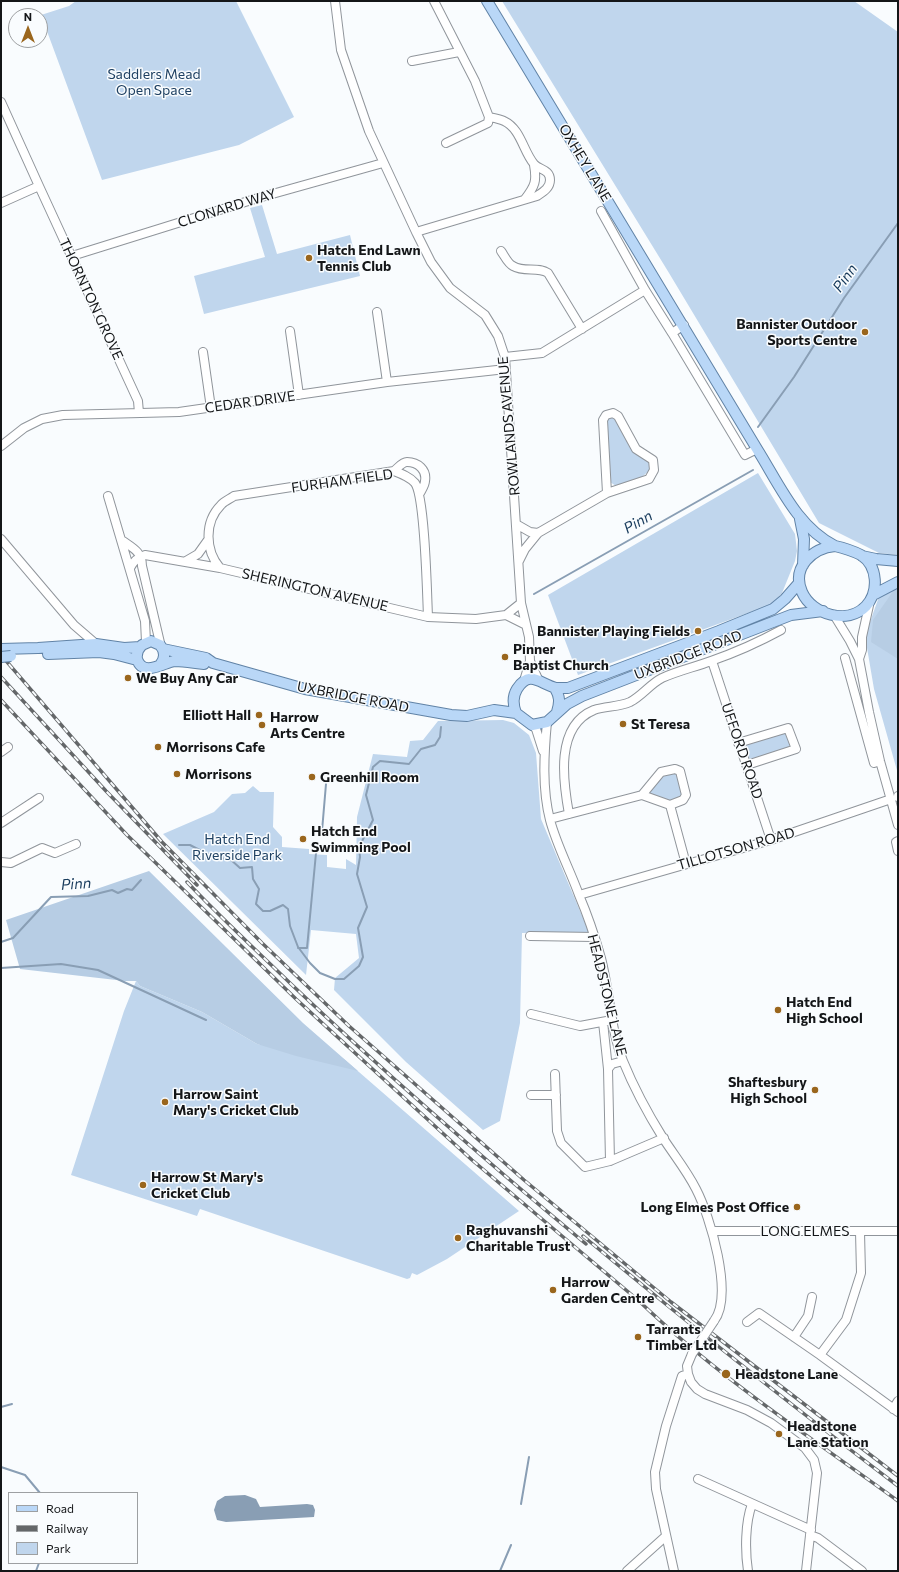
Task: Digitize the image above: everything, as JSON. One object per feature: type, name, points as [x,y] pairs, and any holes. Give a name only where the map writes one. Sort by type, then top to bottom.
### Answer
[{"type":"main road","name":"OXHEY LANE","points":[[487,1],[799,517],[818,536],[835,546]]},
{"type":"main road","name":"OXHEY LANE","points":[[799,517],[804,539],[803,565]]},
{"type":"main road","points":[[898,561],[862,556],[835,546],[819,549],[807,559],[803,565],[799,583],[802,592],[812,604],[823,611],[846,617],[861,611],[871,598],[898,582]]},
{"type":"main road","points":[[862,556],[869,562],[873,569],[875,583],[871,598]]},
{"type":"main road","name":"UXBRIDGE ROAD","points":[[555,688],[568,688],[712,634],[773,609],[786,599],[799,583]]},
{"type":"main road","name":"UXBRIDGE ROAD","points":[[547,722],[573,700],[582,696],[779,619],[797,614],[823,611]]},
{"type":"main road","name":"UXBRIDGE ROAD","points":[[4,653],[81,648],[96,644],[124,648],[156,642],[162,648],[206,658],[214,663],[305,688],[451,715],[467,716],[494,710],[513,700]]},
{"type":"main road","points":[[138,660],[137,653],[143,644]]},
{"type":"main road","name":"UXBRIDGE ROAD","points":[[81,648],[138,660],[141,665],[147,668],[156,668],[160,665],[176,661],[204,664],[214,663]]},
{"type":"main road","points":[[160,665],[164,659],[162,648]]},
{"type":"main road","points":[[516,713],[513,700],[517,689],[524,681],[531,679],[538,679],[555,688],[560,702],[557,712]]},
{"type":"main road","name":"UXBRIDGE ROAD","points":[[494,710],[516,713],[532,725]]},
{"type":"main road","points":[[532,725],[547,722]]},
{"type":"street","name":"ROWLANDS AVENUE","points":[[335,1],[341,50],[369,131],[416,232],[431,262],[450,288],[485,315],[498,336],[505,357],[521,603],[529,637],[530,661],[538,679]]},
{"type":"street","points":[[434,1],[475,81],[489,117],[488,123],[446,143]]},
{"type":"street","points":[[412,61],[459,52]]},
{"type":"street","name":"THORNTON GROVE","points":[[1,102],[138,401],[139,413]]},
{"type":"street","points":[[489,117],[505,121],[516,132],[534,165],[536,176],[534,187],[525,199]]},
{"type":"street","name":"CLONARD WAY","points":[[72,256],[258,198],[384,163]]},
{"type":"street","points":[[416,232],[537,196],[546,190],[550,181],[549,174],[544,169],[534,165]]},
{"type":"street","points":[[1,203],[39,186]]},
{"type":"street","name":"OXHEY LANE","points":[[601,211],[645,290],[745,455],[757,449]]},
{"type":"street","points":[[501,250],[512,266],[521,269],[544,270],[548,273],[582,329]]},
{"type":"street","points":[[505,357],[542,353],[645,290]]},
{"type":"street","points":[[377,312],[387,382]]},
{"type":"street","points":[[672,333],[684,326]]},
{"type":"street","points":[[290,331],[299,395]]},
{"type":"street","points":[[203,352],[211,408]]},
{"type":"street","name":"CEDAR DRIVE","points":[[1,446],[24,428],[42,419],[63,415],[179,412],[387,382],[506,369]]},
{"type":"street","points":[[518,562],[525,549],[538,533],[607,493],[649,479],[654,470],[653,460],[636,449],[618,416],[612,413],[606,415],[603,420],[607,493]]},
{"type":"street","points":[[394,472],[402,464],[407,462],[418,465],[422,469],[425,477],[425,482],[420,493],[428,617]]},
{"type":"street","name":"FURHAM FIELD","points":[[220,568],[213,560],[210,552],[208,540],[211,520],[221,504],[234,496],[394,472],[405,475],[415,483],[420,493]]},
{"type":"street","points":[[108,496],[123,541],[145,621],[143,644]]},
{"type":"street","points":[[516,524],[530,532],[538,533]]},
{"type":"street","points":[[1,539],[74,626],[78,632],[81,648]]},
{"type":"street","points":[[186,561],[198,554],[208,540]]},
{"type":"street","points":[[123,541],[141,556],[142,566],[162,648]]},
{"type":"street","name":"SHERINGTON AVENUE","points":[[141,556],[145,555],[186,561],[220,568],[428,617],[476,619],[506,615]]},
{"type":"street","points":[[130,568],[132,563],[141,556]]},
{"type":"street","points":[[859,659],[862,650],[862,636],[871,598]]},
{"type":"street","points":[[521,603],[506,615],[526,625]]},
{"type":"street","points":[[834,615],[859,659],[880,762],[896,797],[898,825]]},
{"type":"street","points":[[74,626],[96,644]]},
{"type":"street","points":[[569,814],[564,786],[564,764],[567,741],[574,726],[585,715],[596,710],[619,706],[630,702],[663,678],[712,661],[781,630]]},
{"type":"street","points":[[845,658],[874,763],[880,762]]},
{"type":"street","points":[[524,681],[530,661]]},
{"type":"street","name":"UFFORD ROAD","points":[[712,661],[771,840]]},
{"type":"street","points":[[850,676],[862,674]]},
{"type":"street","name":"HEADSTONE LANE","points":[[547,722],[544,775],[550,819],[561,853],[579,895],[601,960],[612,1020],[623,1061],[643,1103],[696,1189],[712,1231],[720,1270],[722,1300],[719,1315],[692,1354],[687,1366],[688,1374]]},
{"type":"street","name":"HEADSTONE LANE","points":[[532,725],[536,729],[544,754]]},
{"type":"street","points":[[738,743],[788,728],[796,749],[747,765]]},
{"type":"street","points":[[550,819],[642,795],[670,805],[683,800],[686,795],[680,771],[675,769],[661,772],[642,795]]},
{"type":"street","name":"TILLOTSON ROAD","points":[[579,895],[771,840],[896,797]]},
{"type":"street","points":[[1,823],[39,798]]},
{"type":"street","points":[[670,805],[686,864]]},
{"type":"street","points":[[897,841],[898,851]]},
{"type":"street","points":[[1,862],[10,863],[42,848],[55,853],[76,844]]},
{"type":"street","points":[[530,936],[594,937]]},
{"type":"street","points":[[531,1014],[580,1026],[592,1022],[612,1020]]},
{"type":"street","points":[[603,1022],[608,1069],[610,1161]]},
{"type":"street","points":[[608,1069],[612,1064],[623,1061]]},
{"type":"street","points":[[556,1074],[557,1131],[561,1143],[585,1167],[610,1161],[664,1138]]},
{"type":"street","points":[[531,1095],[556,1095]]},
{"type":"street","name":"LONG ELMES","points":[[712,1231],[898,1231]]},
{"type":"street","points":[[820,1355],[846,1320],[861,1273],[860,1232]]},
{"type":"street","points":[[794,1337],[808,1316],[812,1297]]},
{"type":"street","points":[[747,1322],[759,1313],[820,1355],[895,1410],[898,1401]]},
{"type":"street","points":[[674,1571],[656,1490],[655,1472],[666,1426],[678,1386],[682,1376],[688,1374],[691,1382],[697,1389],[705,1394],[756,1415],[805,1448],[814,1460],[817,1473],[806,1571]]},
{"type":"street","points":[[698,1479],[810,1532],[862,1571]]},
{"type":"street","points":[[748,1571],[746,1556],[747,1521],[752,1504]]},
{"type":"street","points":[[627,1571],[666,1536]]},
{"type":"green space","name":"Saddlers Mead Open Space","points":[[76,1],[236,1],[294,117],[239,145],[102,180],[48,34],[48,13],[69,6]]},
{"type":"green space","points":[[502,1],[854,1],[898,32],[898,555],[879,553],[819,523],[669,273]]},
{"type":"green space","name":"Hatch End Lawn Tennis Club","points":[[262,205],[277,254],[350,235],[360,276],[204,314],[194,276],[265,257],[250,208]]},
{"type":"green space","points":[[610,416],[617,419],[648,459],[651,469],[642,477],[616,486],[610,482],[606,421]]},
{"type":"green space","points":[[758,473],[795,534],[797,551],[795,561],[782,593],[773,604],[578,675],[548,595]]},
{"type":"green space","points":[[898,588],[898,774],[874,689],[865,636],[881,591]]},
{"type":"green space","name":"Hatch End Riverside Park","points":[[503,720],[514,723],[529,735],[536,753],[541,819],[589,932],[522,933],[520,1023],[500,1121],[483,1130],[406,1062],[334,990],[335,978],[359,958],[356,934],[311,930],[306,975],[163,834],[214,812],[232,794],[245,793],[253,786],[260,792],[274,792],[273,827],[282,837],[282,847],[309,849],[309,854],[327,855],[327,867],[346,869],[346,859],[356,865],[357,817],[373,754],[407,757],[410,741],[423,740],[438,721]]},
{"type":"green space","points":[[786,732],[792,748],[750,761],[745,744]]},
{"type":"green space","points":[[674,772],[678,777],[683,793],[679,799],[671,801],[649,793],[662,777]]},
{"type":"green space","points":[[136,981],[140,986],[202,1012],[257,1044],[344,1059],[519,1211],[447,1259],[417,1275],[412,1273],[410,1278],[407,1279],[200,1209],[197,1216],[71,1175],[124,1011]]},
{"type":"shaded area","points":[[894,590],[898,590],[898,659],[871,642],[873,620]]},
{"type":"shaded area","points":[[149,871],[303,1023],[358,1071],[296,1056],[257,1044],[202,1012],[140,986],[136,981],[20,969],[6,920]]},
{"type":"shaded area","points":[[245,1495],[256,1499],[260,1507],[307,1504],[313,1505],[315,1510],[314,1517],[226,1522],[217,1520],[214,1510],[217,1501],[225,1496]]},
{"type":"waterway","name":"Pinn","points":[[758,427],[794,377],[844,298],[898,223]]},
{"type":"waterway","name":"Pinn","points":[[534,594],[753,470]]},
{"type":"waterway","points":[[179,845],[190,845],[215,858],[230,859],[240,868],[252,867],[253,879],[259,889],[256,904],[263,911],[270,911],[283,905],[288,909],[290,926],[298,947],[310,963],[320,973],[335,979],[344,979],[359,966],[363,957],[358,928],[367,907],[357,874],[360,857],[359,847],[373,820],[366,795],[373,767],[380,761],[409,764],[421,749],[435,745],[440,737],[441,727]]},
{"type":"waterway","points":[[322,831],[326,784]]},
{"type":"waterway","points":[[298,948],[307,948],[316,853],[321,846]]},
{"type":"waterway","name":"Pinn","points":[[1,942],[13,938],[51,897],[88,896],[112,890],[118,893],[127,889],[132,890],[141,880]]},
{"type":"waterway","points":[[1,968],[61,964],[98,970],[206,1020]]},
{"type":"waterway","points":[[1,1407],[12,1404]]},
{"type":"waterway","points":[[521,1504],[529,1457]]},
{"type":"waterway","points":[[1,1467],[25,1475],[39,1492]]},
{"type":"waterway","points":[[500,1571],[511,1545]]},
{"type":"waterway","points":[[36,1571],[39,1564]]},
{"type":"railway","points":[[1,655],[162,842],[262,943],[349,1026],[524,1180],[671,1302],[898,1476]]},
{"type":"railway","points":[[1,677],[106,791],[197,885]]},
{"type":"railway","points":[[1,700],[127,835],[296,999],[472,1160],[732,1381],[898,1501]]},
{"type":"railway","points":[[187,882],[291,984],[399,1084],[473,1149],[586,1244]]},
{"type":"railway","points":[[583,1236],[739,1363],[898,1486]]},
{"type":"place","name":"Hatch End Lawn Tennis Club","points":[[309,258]]},
{"type":"place","name":"Bannister Outdoor Sports Centre","points":[[865,332]]},
{"type":"place","name":"Bannister Playing Fields","points":[[698,631]]},
{"type":"place","name":"Pinner Baptist Church","points":[[505,657]]},
{"type":"place","name":"We Buy Any Car","points":[[128,678]]},
{"type":"place","name":"Elliott Hall","points":[[259,715]]},
{"type":"place","name":"St Teresa","points":[[623,724]]},
{"type":"place","name":"Harrow Arts Centre","points":[[262,725]]},
{"type":"place","name":"Morrisons Cafe","points":[[158,747]]},
{"type":"place","name":"Morrisons","points":[[177,774]]},
{"type":"place","name":"Greenhill Room","points":[[312,777]]},
{"type":"place","name":"Hatch End Swimming Pool","points":[[303,839]]},
{"type":"place","name":"Hatch End High School","points":[[778,1010]]},
{"type":"place","name":"Shaftesbury High School","points":[[815,1090]]},
{"type":"place","name":"Harrow Saint Mary's Cricket Club","points":[[165,1102]]},
{"type":"place","name":"Harrow St Mary's Cricket Club","points":[[143,1185]]},
{"type":"place","name":"Long Elmes Post Office","points":[[797,1207]]},
{"type":"place","name":"Raghuvanshi Charitable Trust","points":[[458,1238]]},
{"type":"place","name":"Harrow Garden Centre","points":[[553,1290]]},
{"type":"place","name":"Tarrants Timber Ltd","points":[[638,1337]]},
{"type":"place","name":"Headstone Lane","points":[[726,1374]]},
{"type":"place","name":"Headstone Lane Station","points":[[779,1434]]}]
